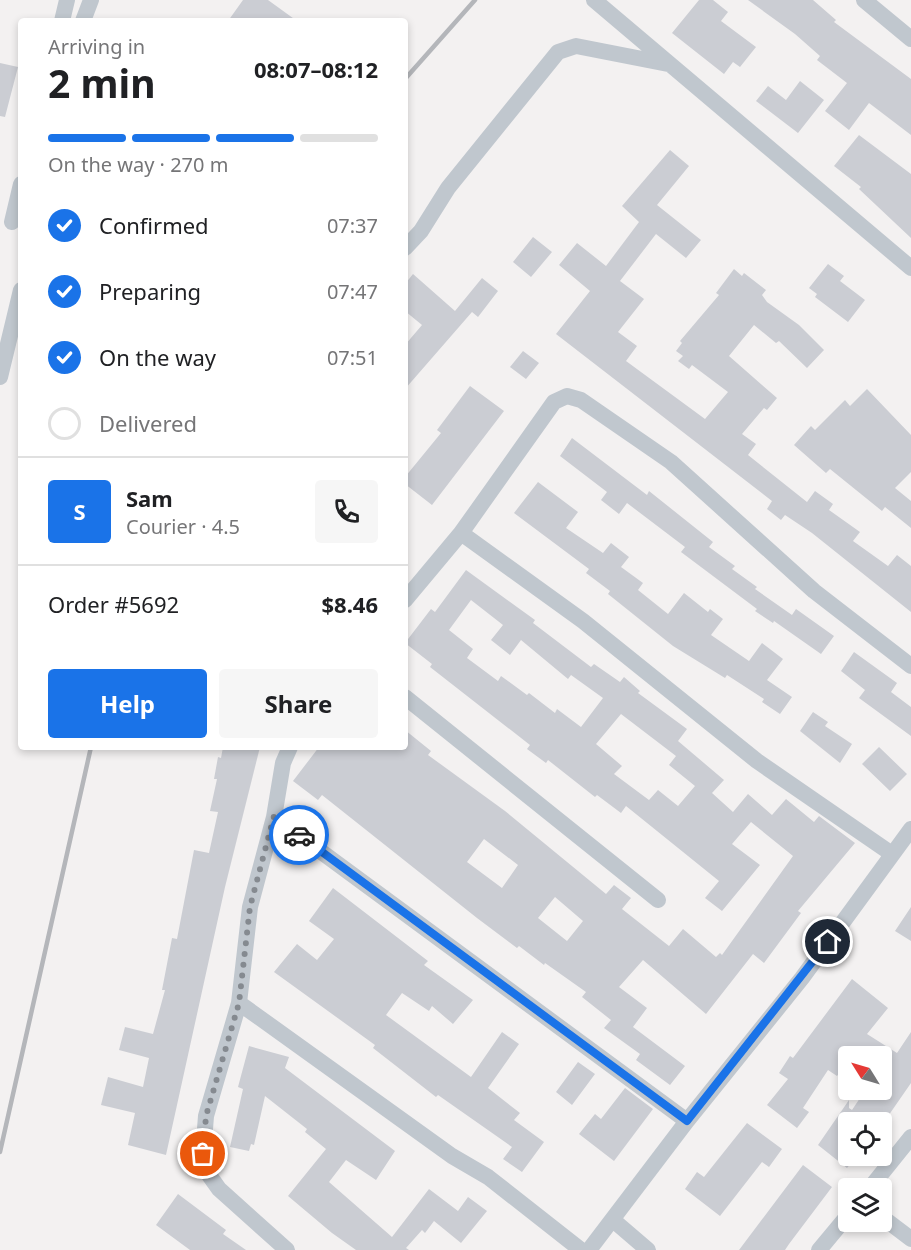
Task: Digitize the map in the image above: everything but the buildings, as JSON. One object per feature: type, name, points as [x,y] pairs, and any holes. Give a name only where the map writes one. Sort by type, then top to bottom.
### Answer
[{"type":"street","points":[[63,18],[67,0]]},
{"type":"street","points":[[84,18],[91,0]]},
{"type":"street","points":[[594,0],[911,268]]},
{"type":"street","points":[[864,0],[911,39]]},
{"type":"street","points":[[408,245],[421,231],[448,188],[558,52],[576,46],[669,64]]},
{"type":"street","points":[[11,222],[18,195]]},
{"type":"street","points":[[0,376],[18,302]]},
{"type":"street","points":[[408,596],[461,533],[554,402],[567,396],[581,399],[671,462],[814,591],[911,666]]},
{"type":"street","points":[[461,533],[583,621],[758,761],[892,854]]},
{"type":"street","points":[[408,700],[657,900]]},
{"type":"street","points":[[286,1249],[219,1189],[209,1175],[203,1154],[206,1116],[239,1003],[250,907],[274,816],[283,764],[289,750]]},
{"type":"street","points":[[274,816],[687,1121]]},
{"type":"street","points":[[589,1250],[687,1121],[802,978],[911,829]]},
{"type":"street","points":[[239,1003],[452,1156],[488,1177],[581,1250]]},
{"type":"street","points":[[878,1178],[911,1137]]},
{"type":"street","points":[[613,1220],[648,1250]]},
{"type":"street","points":[[892,1225],[911,1239]]},
{"type":"street","points":[[819,1250],[838,1227]]},
{"type":"railway","points":[[408,76],[475,0]]},
{"type":"railway","points":[[0,1152],[90,750]]},
{"type":"way so far","points":[[203,1154],[206,1116],[239,1003],[250,907],[274,816],[299,835]]},
{"type":"route","points":[[299,835],[687,1121],[802,978],[828,942]]}]
